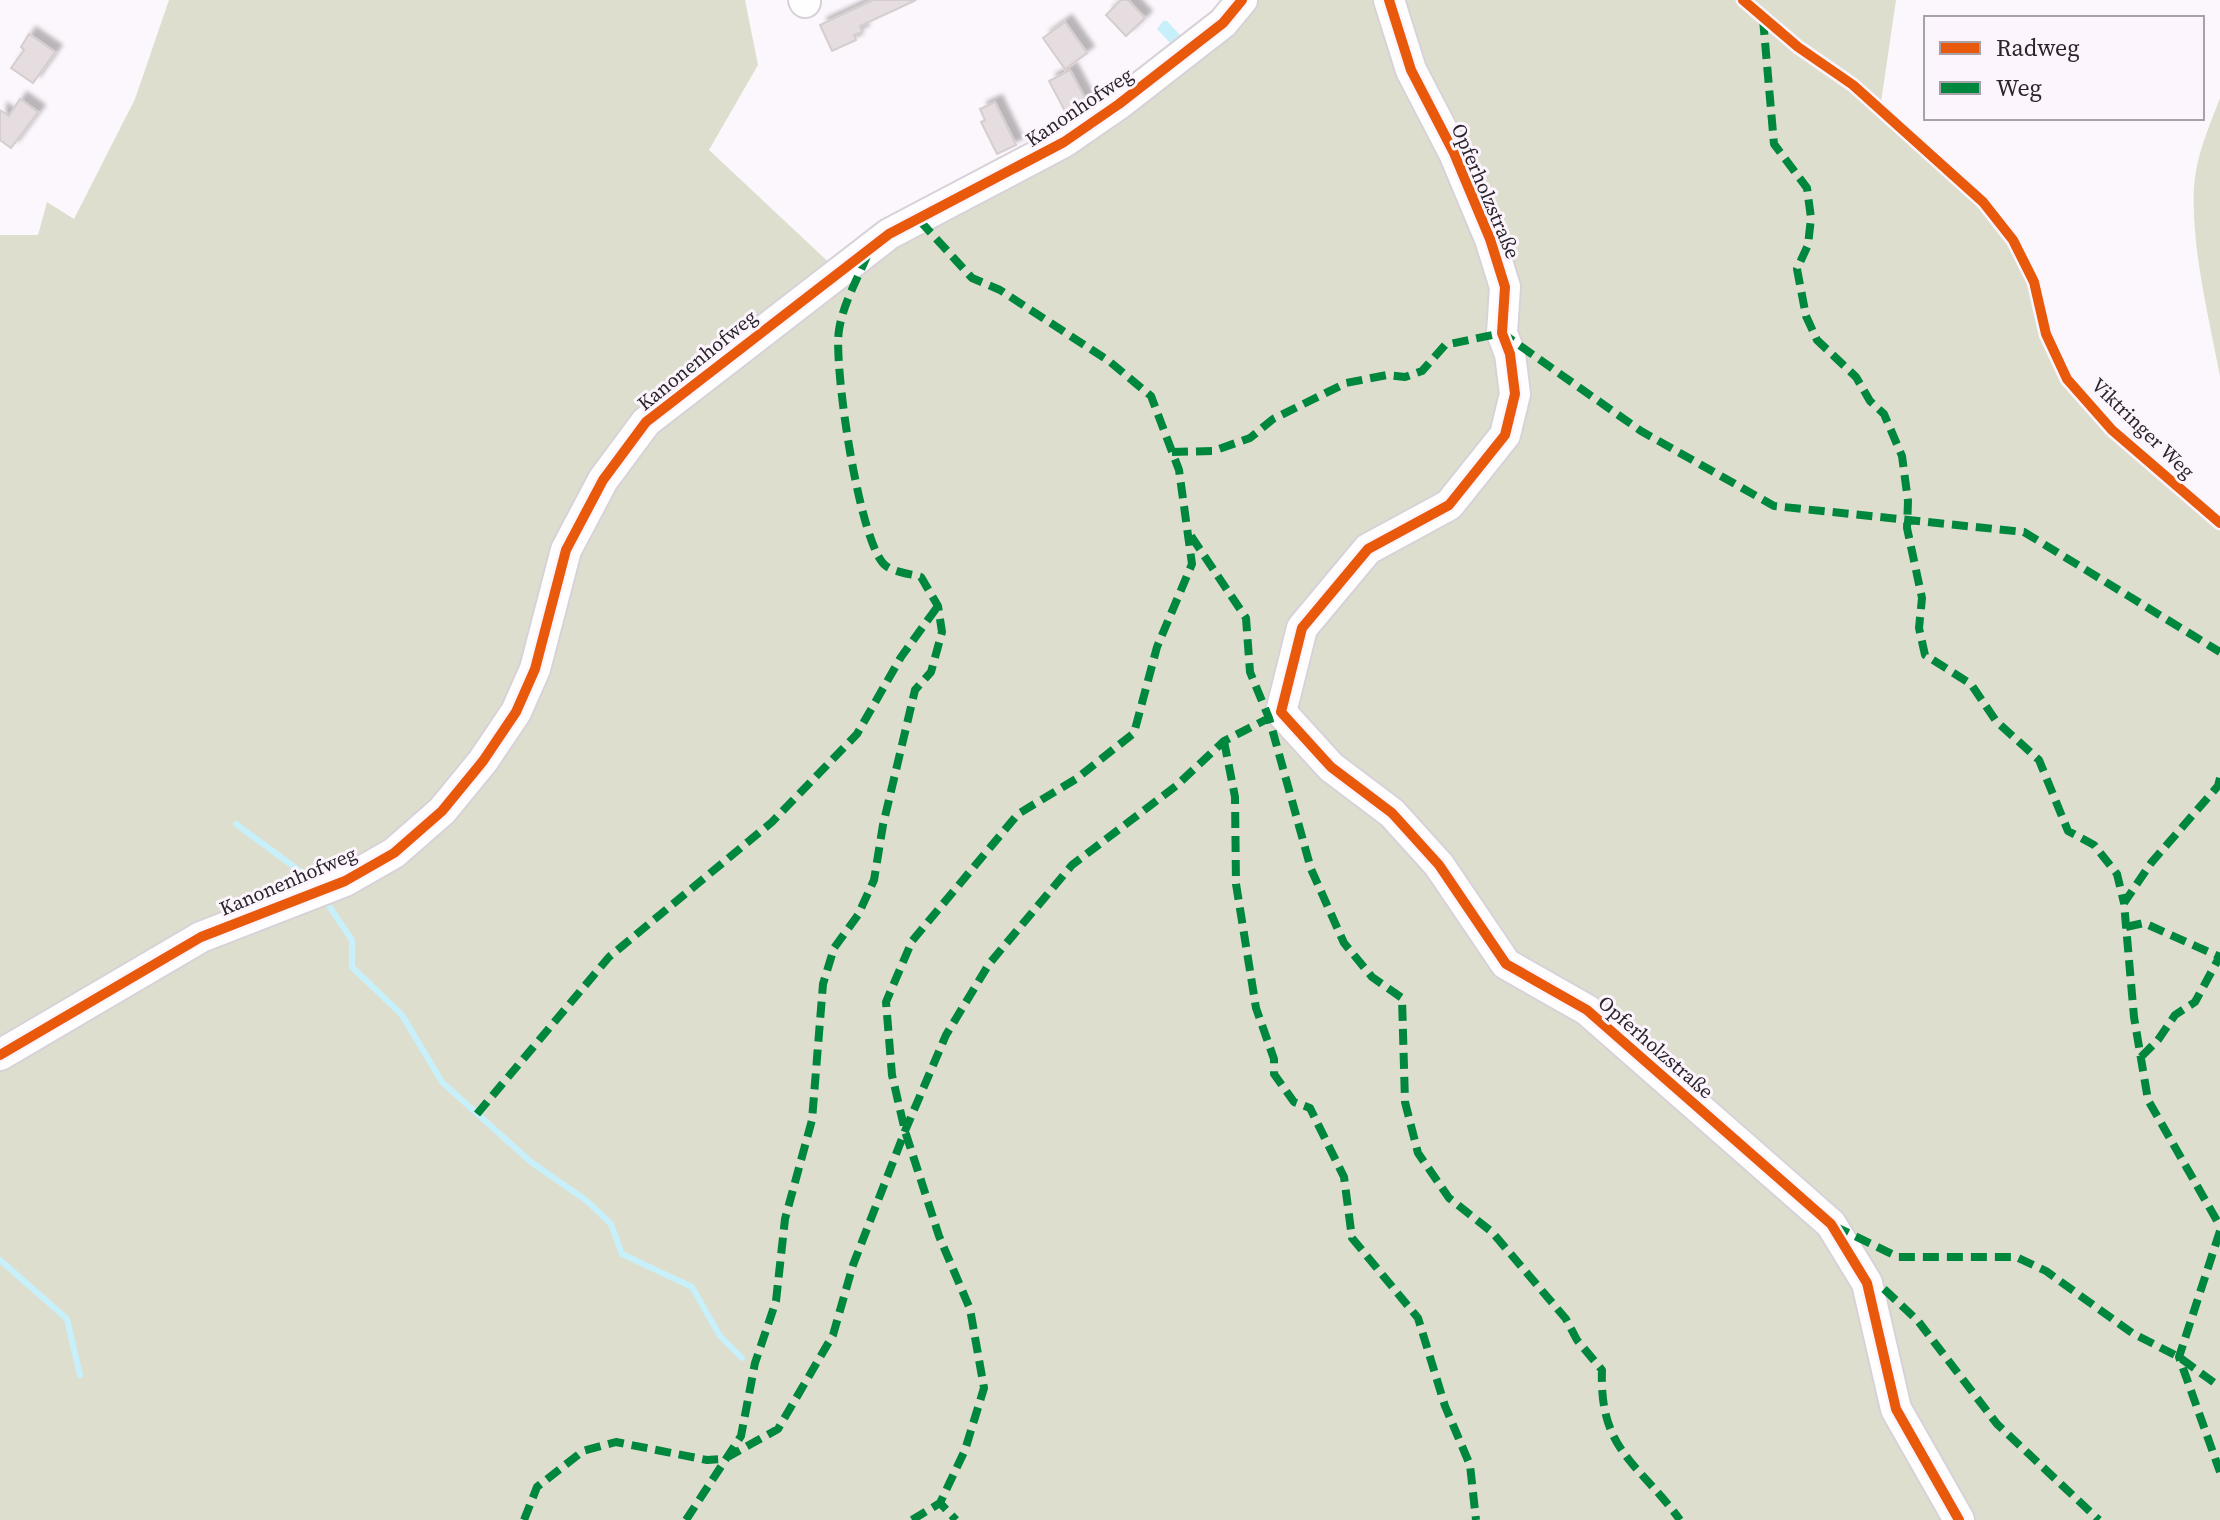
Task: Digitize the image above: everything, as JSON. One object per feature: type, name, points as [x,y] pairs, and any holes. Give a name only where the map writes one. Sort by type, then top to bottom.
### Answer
[{"type":"street","name":"Kanonhofweg","points":[[920,221],[1064,142],[1223,23],[1242,0]]},
{"type":"street","name":"Opferholzstraße","points":[[1389,0],[1411,70],[1454,153],[1490,239],[1505,287],[1502,333],[1510,354],[1515,394],[1505,435],[1449,505],[1368,549],[1302,628],[1281,712],[1331,767],[1392,813],[1439,865],[1506,964],[1587,1010],[1831,1224],[1867,1283],[1896,1409],[1959,1520]]},
{"type":"street","name":"Kanonenhofweg","points":[[0,1055],[201,937],[345,881],[394,853],[442,811],[483,761],[516,712],[535,669],[566,550],[603,480],[646,422],[843,266],[889,234],[920,221]]},
{"type":"green space","points":[[169,0],[745,0],[758,65],[709,150],[837,270],[1064,142],[1242,0],[1896,0],[1880,109],[1966,187],[2003,230],[2032,280],[2050,345],[2069,382],[2120,437],[2157,470],[2215,518],[2220,515],[2220,1520],[0,1520],[0,1066],[220,936],[409,853],[511,707],[430,811],[368,860],[0,1047],[0,235],[38,235],[47,202],[74,219],[135,99]]},
{"type":"green space","points":[[2220,98],[2220,377],[2195,234],[2194,187],[2197,164]]},
{"type":"water","points":[[1163,21],[1167,21],[1183,38],[1172,45],[1157,29]]},
{"type":"building","points":[[873,0],[916,0],[860,26],[862,32],[854,35],[856,40],[832,51],[820,25]]},
{"type":"building","points":[[1121,0],[1128,0],[1145,18],[1126,36],[1106,15]]},
{"type":"building","points":[[1065,22],[1087,53],[1065,69],[1043,38]]},
{"type":"building","points":[[29,34],[55,52],[33,83],[11,68],[24,50],[21,47]]},
{"type":"building","points":[[1070,70],[1088,104],[1067,115],[1049,81]]},
{"type":"building","points":[[20,99],[38,112],[11,148],[0,140],[0,110],[9,116]]},
{"type":"building","points":[[995,102],[1016,145],[997,154],[981,122],[985,120],[980,109]]},
{"type":"waterway","points":[[236,824],[316,883]]},
{"type":"waterway","points":[[327,903],[352,940],[352,967],[402,1015],[442,1082],[531,1162],[587,1201],[611,1224],[622,1254],[692,1287],[720,1336],[742,1358]]},
{"type":"waterway","points":[[0,1260],[67,1319],[80,1375]]},
{"type":"marked path","points":[[1763,19],[1774,144],[1807,188],[1811,218],[1808,245],[1797,269],[1806,316],[1817,340],[1856,377],[1870,401],[1884,414],[1902,456],[1908,501],[1907,528],[1922,598],[1919,628],[1925,655],[1971,684],[1996,721],[2039,760],[2068,831],[2094,845],[2117,874],[2124,903]]},
{"type":"marked path","points":[[920,221],[972,278],[1000,290],[1109,361],[1151,396],[1179,470],[1192,564],[1157,647],[1134,733],[1076,779],[1018,814],[912,941],[886,1002],[892,1075],[905,1131],[939,1236],[970,1309],[984,1388],[965,1450],[940,1503],[956,1520]]},
{"type":"marked path","points":[[686,1520],[741,1436],[755,1363],[776,1301],[785,1219],[812,1120],[823,984],[834,948],[858,915],[874,880],[883,825],[915,690],[931,672],[942,632],[938,606],[921,577],[889,568],[876,552],[850,454],[840,379],[839,330],[867,256]]},
{"type":"marked path","points":[[1172,452],[1213,451],[1250,438],[1273,419],[1346,383],[1387,375],[1405,377],[1422,371],[1445,345],[1502,333],[1641,431],[1774,506],[2024,532],[2220,652]]},
{"type":"marked path","points":[[1191,536],[1246,618],[1250,672],[1269,718],[1311,869],[1344,943],[1372,977],[1402,998],[1405,1102],[1418,1153],[1449,1198],[1492,1232],[1566,1319],[1577,1340],[1602,1370],[1607,1420],[1624,1454],[1680,1520]]},
{"type":"marked path","points":[[477,1114],[609,957],[772,822],[857,734],[901,657],[938,606]]},
{"type":"marked path","points":[[524,1520],[537,1487],[583,1451],[616,1442],[707,1460],[724,1459],[778,1429],[833,1335],[853,1265],[905,1131],[946,1035],[989,964],[1072,865],[1176,786],[1224,741],[1281,712]]},
{"type":"marked path","points":[[1224,741],[1235,797],[1236,884],[1256,1008],[1274,1059],[1274,1074],[1294,1102],[1310,1108],[1344,1177],[1352,1238],[1418,1318],[1445,1406],[1470,1465],[1476,1520]]},
{"type":"marked path","points":[[2220,778],[2218,786],[2151,863],[2124,903],[2134,1017],[2148,1100],[2220,1226]]},
{"type":"marked path","points":[[2126,927],[2144,923],[2220,957]]},
{"type":"marked path","points":[[2141,1057],[2158,1040],[2175,1015],[2195,1002],[2220,956]]},
{"type":"marked path","points":[[1834,1226],[1898,1257],[2016,1257],[2046,1271],[2132,1333],[2179,1357],[2220,1387]]},
{"type":"marked path","points":[[2220,1231],[2179,1357],[2220,1472]]},
{"type":"marked path","points":[[1884,1289],[1918,1321],[1997,1424],[2099,1520]]},
{"type":"marked path","points":[[912,1520],[940,1503]]},
{"type":"cycle path","points":[[0,1055],[201,937],[345,881],[394,853],[442,811],[483,761],[516,712],[535,669],[566,550],[603,480],[646,422],[889,234],[1064,142],[1119,104],[1223,23],[1242,0]]},
{"type":"cycle path","points":[[1389,0],[1411,70],[1454,153],[1490,239],[1505,287],[1502,333],[1510,354],[1515,394],[1505,435],[1449,505],[1368,549],[1302,628],[1281,712],[1331,767],[1392,813],[1439,865],[1506,964],[1587,1010],[1831,1224],[1867,1283],[1896,1409],[1959,1520]]},
{"type":"cycle path","name":"Viktringer Weg","points":[[1743,0],[1798,47],[1853,85],[1983,202],[2013,240],[2034,282],[2046,334],[2067,379],[2112,430],[2220,523]]}]
